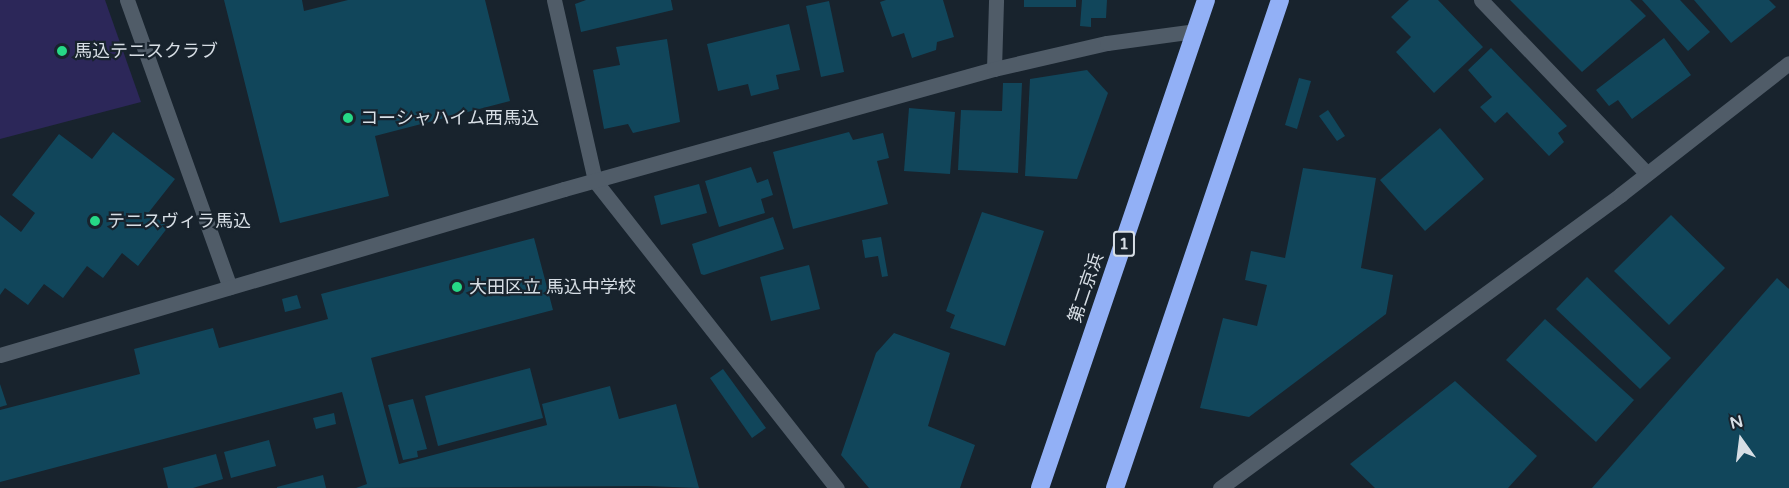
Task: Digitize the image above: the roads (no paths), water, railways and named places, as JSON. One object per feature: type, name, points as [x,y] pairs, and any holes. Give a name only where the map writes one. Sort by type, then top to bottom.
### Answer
[{"type":"highway","name":"第二京浜","points":[[1041,488],[1206,0]]},
{"type":"highway","points":[[1115,488],[1280,0]]},
{"type":"street","points":[[127,0],[230,287]]},
{"type":"street","points":[[554,0],[595,181],[837,488]]},
{"type":"street","points":[[994,69],[996,0]]},
{"type":"street","points":[[1481,0],[1647,174]]},
{"type":"street","points":[[0,355],[595,181],[994,69],[1107,43],[1196,32]]},
{"type":"street","points":[[1220,488],[1647,174],[1789,63]]},
{"type":"place","name":"馬込テニスクラブ","points":[[62,51]]},
{"type":"place","name":"コーシャハイム西馬込","points":[[348,118]]},
{"type":"place","name":"テニスヴィラ馬込","points":[[95,221]]},
{"type":"place","name":"大田区立 馬込中学校","points":[[457,287]]}]
